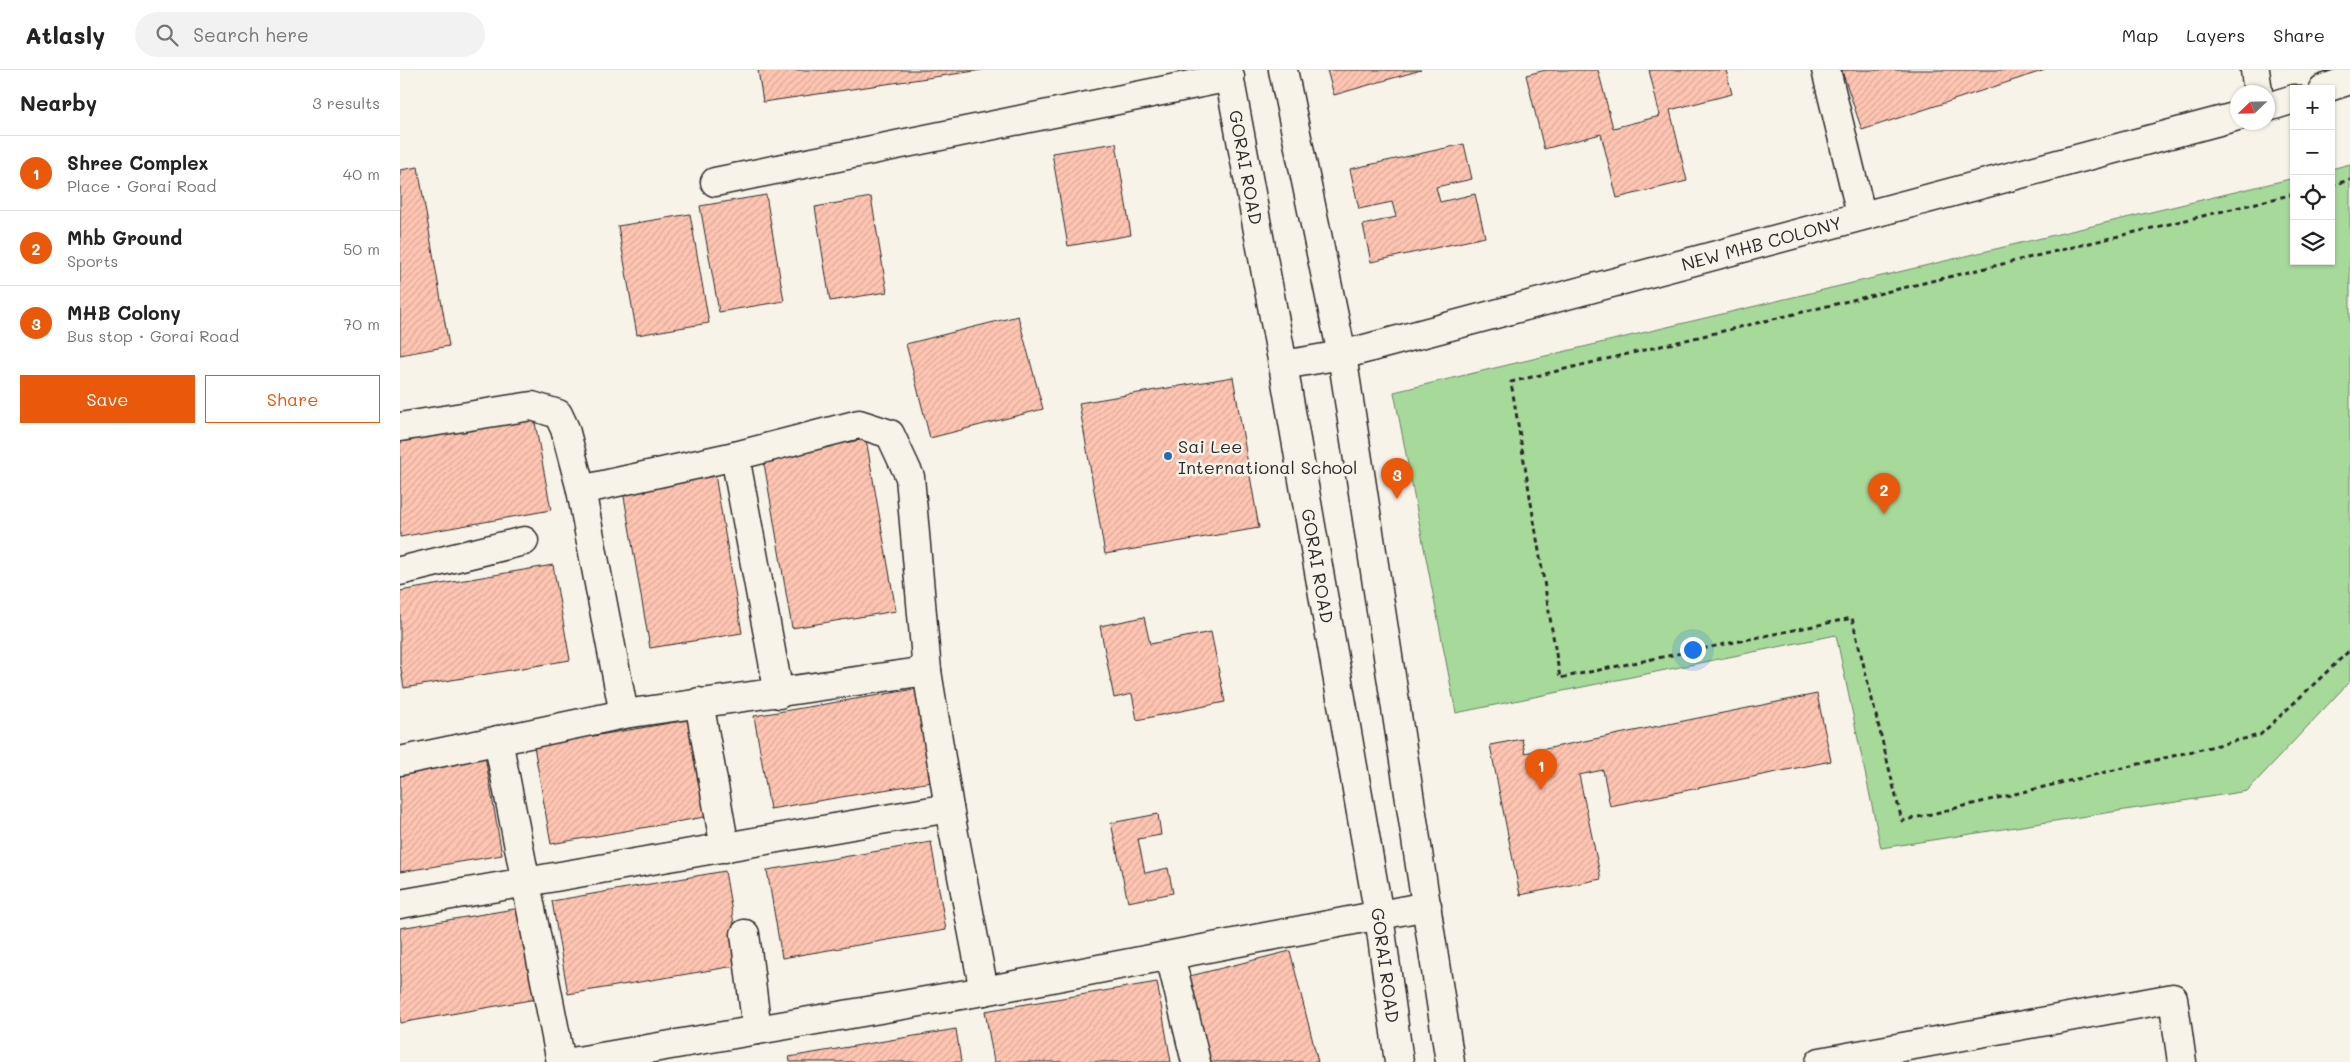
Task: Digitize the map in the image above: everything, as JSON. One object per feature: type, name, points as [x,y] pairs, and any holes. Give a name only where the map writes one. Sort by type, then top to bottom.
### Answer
[{"type":"street","points":[[1283,70],[1342,355],[1450,1062]]},
{"type":"street","points":[[1826,70],[1861,214]]},
{"type":"street","points":[[2255,70],[2257,85]]},
{"type":"street","points":[[715,182],[1229,74]]},
{"type":"street","name":"GORAI ROAD","points":[[1229,74],[1283,364],[1379,916],[1399,1062]]},
{"type":"street","points":[[2335,85],[2350,80]]},
{"type":"street","points":[[2275,106],[2290,100]]},
{"type":"street","name":"NEW MHB COLONY","points":[[1283,364],[1342,355],[1861,214],[2230,118]]},
{"type":"street","points":[[400,427],[532,406],[558,414],[565,429],[581,490],[624,714]]},
{"type":"street","points":[[581,490],[735,456],[859,424],[890,434],[910,477],[927,671],[949,808],[984,991]]},
{"type":"street","points":[[735,456],[779,694]]},
{"type":"street","points":[[400,571],[524,541]]},
{"type":"street","points":[[400,761],[624,714],[699,702],[779,694],[927,671]]},
{"type":"street","points":[[699,702],[725,848]]},
{"type":"street","points":[[498,740],[561,1062]]},
{"type":"street","points":[[400,904],[949,808]]},
{"type":"street","points":[[572,1062],[984,991],[1427,906]]},
{"type":"street","points":[[745,934],[757,1030]]},
{"type":"street","points":[[1170,956],[1196,1062]]},
{"type":"street","points":[[1820,1062],[2173,998],[2182,1062]]},
{"type":"path","points":[[2335,184],[2350,180]]},
{"type":"path","points":[[2290,195],[1511,382],[1560,678],[1852,618],[1902,820],[2260,735],[2350,650]]},
{"type":"green space","points":[[2350,164],[2350,681],[2247,791],[1881,848],[1836,635],[1456,713],[1394,392],[2290,179],[2290,265],[2335,265],[2335,168]]},
{"type":"building","points":[[758,70],[982,70],[763,102]]},
{"type":"building","points":[[1327,70],[1421,70],[1334,95]]},
{"type":"building","points":[[1546,70],[1598,70],[1613,128],[1660,116],[1649,70],[1726,70],[1732,94],[1670,110],[1687,181],[1617,198],[1601,134],[1544,149],[1526,75]]},
{"type":"building","points":[[2045,70],[1862,130],[1842,71]]},
{"type":"building","points":[[1116,143],[1131,235],[1068,246],[1052,153]]},
{"type":"building","points":[[1464,144],[1472,179],[1436,187],[1440,202],[1475,194],[1485,237],[1371,262],[1363,225],[1396,217],[1392,202],[1359,209],[1350,169]]},
{"type":"building","points":[[418,167],[449,346],[400,355],[400,170]]},
{"type":"building","points":[[766,195],[784,301],[719,312],[700,206]]},
{"type":"building","points":[[871,197],[887,292],[830,301],[815,207]]},
{"type":"building","points":[[690,214],[709,323],[637,335],[618,226]]},
{"type":"building","points":[[1018,316],[1043,409],[930,438],[906,344]]},
{"type":"building","points":[[1233,377],[1259,528],[1105,554],[1079,403]]},
{"type":"building","points":[[534,417],[551,510],[400,537],[400,442]]},
{"type":"building","points":[[866,439],[896,611],[792,628],[763,457]]},
{"type":"building","points":[[714,469],[742,633],[650,648],[622,485]]},
{"type":"building","points":[[553,565],[570,660],[404,688],[400,663],[400,591]]},
{"type":"building","points":[[1144,617],[1150,644],[1211,632],[1225,702],[1137,720],[1132,694],[1114,698],[1100,626]]},
{"type":"building","points":[[915,689],[931,782],[770,809],[754,716]]},
{"type":"building","points":[[1817,694],[1831,761],[1610,806],[1603,770],[1579,775],[1601,879],[1520,895],[1490,745],[1522,739],[1525,753]]},
{"type":"building","points":[[694,719],[710,816],[551,844],[534,746]]},
{"type":"building","points":[[485,756],[502,855],[400,872],[400,771]]},
{"type":"building","points":[[1158,814],[1161,835],[1138,839],[1145,873],[1168,868],[1173,893],[1128,902],[1111,823]]},
{"type":"building","points":[[931,842],[946,930],[782,958],[767,870]]},
{"type":"building","points":[[725,871],[741,965],[568,994],[552,901]]},
{"type":"building","points":[[520,908],[536,999],[400,1023],[400,928]]},
{"type":"building","points":[[1290,951],[1318,1062],[1207,1062],[1186,977]]},
{"type":"building","points":[[1157,982],[1171,1062],[994,1062],[985,1011]]},
{"type":"building","points":[[956,1029],[961,1062],[790,1062],[789,1057]]},
{"type":"place","name":"Sai Lee International School","points":[[1168,456]]},
{"type":"place","name":"MHB Colony","points":[[1397,499]]},
{"type":"place","name":"Mhb Ground","points":[[1884,514]]},
{"type":"place","name":"Shree Complex","points":[[1541,790]]}]
